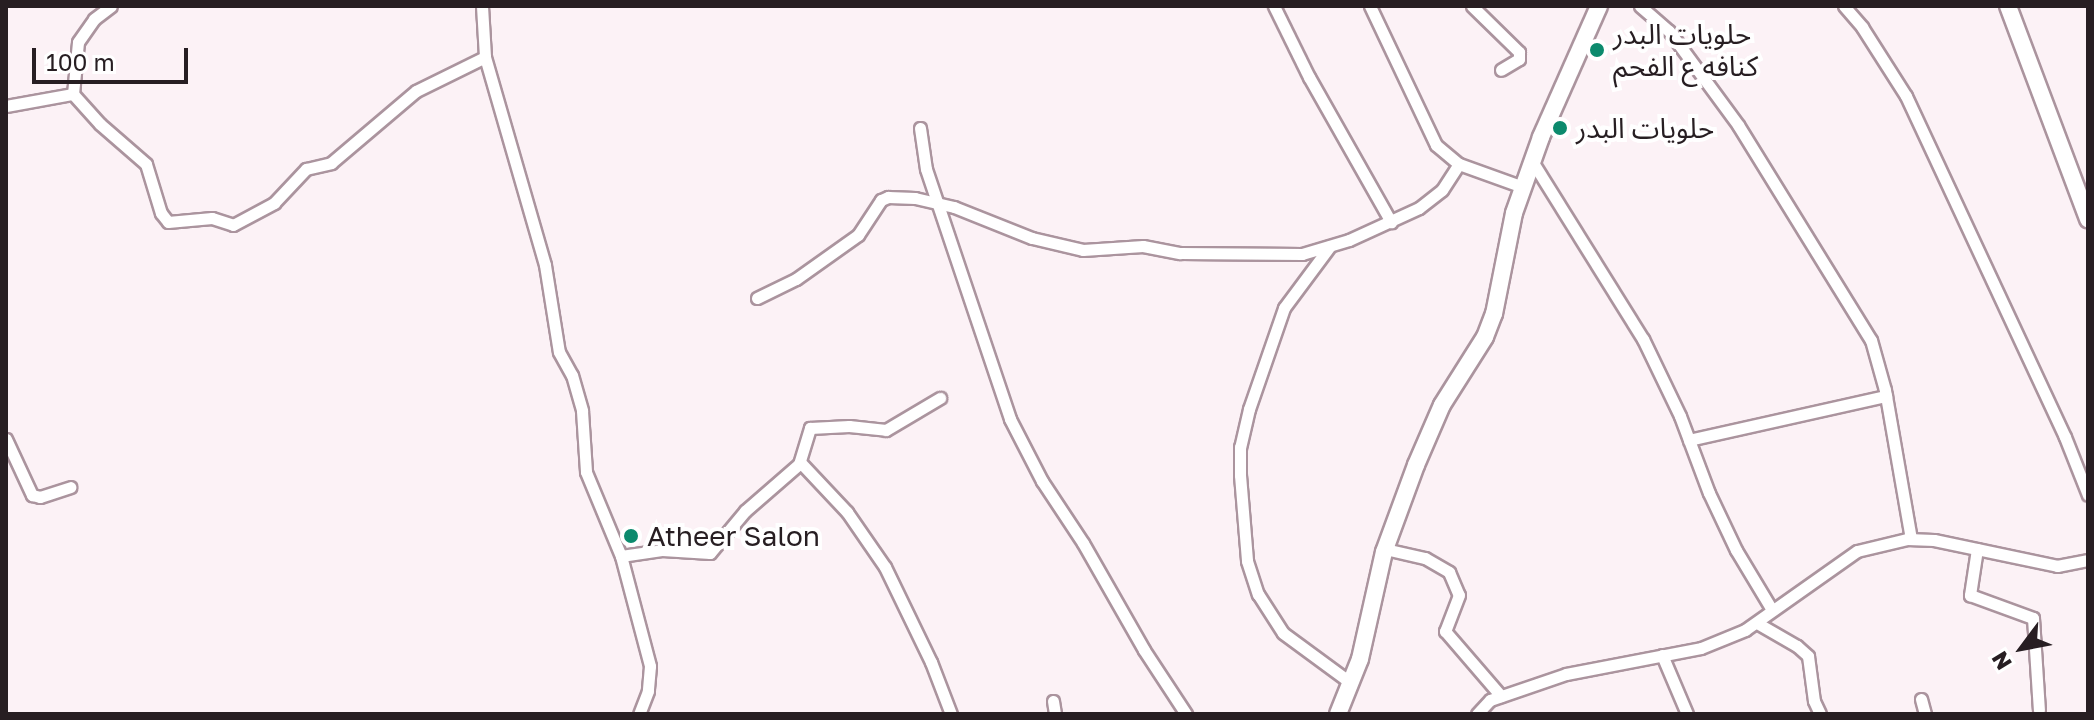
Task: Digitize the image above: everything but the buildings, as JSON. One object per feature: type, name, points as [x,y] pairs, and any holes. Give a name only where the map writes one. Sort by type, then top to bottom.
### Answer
[{"type":"street","points":[[111,6],[94,19],[78,42],[73,94],[100,124],[146,164],[161,213],[168,222],[212,218],[233,225],[274,203],[306,169],[331,163],[416,91],[485,57]]},
{"type":"street","points":[[482,6],[485,57],[545,265],[559,352],[572,375],[582,411],[583,456],[590,486],[621,556],[650,666],[648,691],[639,714]]},
{"type":"street","points":[[1274,6],[1309,77],[1391,222]]},
{"type":"street","points":[[1370,6],[1430,137],[1459,164],[1523,187]]},
{"type":"street","points":[[1472,6],[1519,52],[1519,59],[1501,70]]},
{"type":"street","points":[[1338,714],[1360,659],[1385,549],[1442,405],[1485,337],[1494,314],[1514,213],[1532,161],[1599,6]]},
{"type":"street","points":[[1640,6],[1669,31],[1738,125],[1871,340],[1886,396],[1911,539]]},
{"type":"street","points":[[1844,6],[1862,27],[1906,96],[2065,437],[2088,495]]},
{"type":"street","points":[[2008,6],[2088,219]]},
{"type":"street","points":[[6,106],[73,94]]},
{"type":"street","points":[[920,128],[926,169],[1010,419],[1042,481],[1186,714]]},
{"type":"street","points":[[1532,161],[1629,313],[1689,440],[1736,550],[1772,610]]},
{"type":"street","points":[[757,298],[796,279],[858,235],[881,200],[899,196],[970,212],[1032,238],[1083,250],[1143,246],[1180,253],[1302,254],[1391,222],[1431,200],[1442,190],[1459,164]]},
{"type":"street","points":[[1330,245],[1284,308],[1249,409],[1240,447],[1240,475],[1247,561],[1258,594],[1283,633],[1351,683]]},
{"type":"street","points":[[1689,440],[1886,396]]},
{"type":"street","points":[[621,556],[662,550],[704,555],[714,552],[745,511],[800,462],[810,428],[886,430],[940,398]]},
{"type":"street","points":[[6,439],[32,495],[40,497],[70,487]]},
{"type":"street","points":[[800,462],[847,512],[885,567],[931,662],[951,714]]},
{"type":"street","points":[[1477,714],[1490,700],[1590,667],[1701,648],[1757,623],[1857,551],[1911,539],[2057,566],[2088,560]]},
{"type":"street","points":[[1385,549],[1425,558],[1449,572],[1459,595],[1445,631],[1501,696]]},
{"type":"street","points":[[1977,549],[1970,595],[2033,618],[2039,710]]},
{"type":"street","points":[[1757,623],[1797,646],[1808,656],[1814,701],[1820,714]]},
{"type":"street","points":[[1662,655],[1687,714]]},
{"type":"street","points":[[1921,699],[1925,714]]},
{"type":"street","points":[[1053,701],[1055,714]]},
{"type":"place","name":"حلويات البدر كنافه ع الفحم","points":[[1597,50]]},
{"type":"place","name":"حلويات البدر","points":[[1560,128]]},
{"type":"place","name":"Atheer Salon","points":[[631,536]]}]
